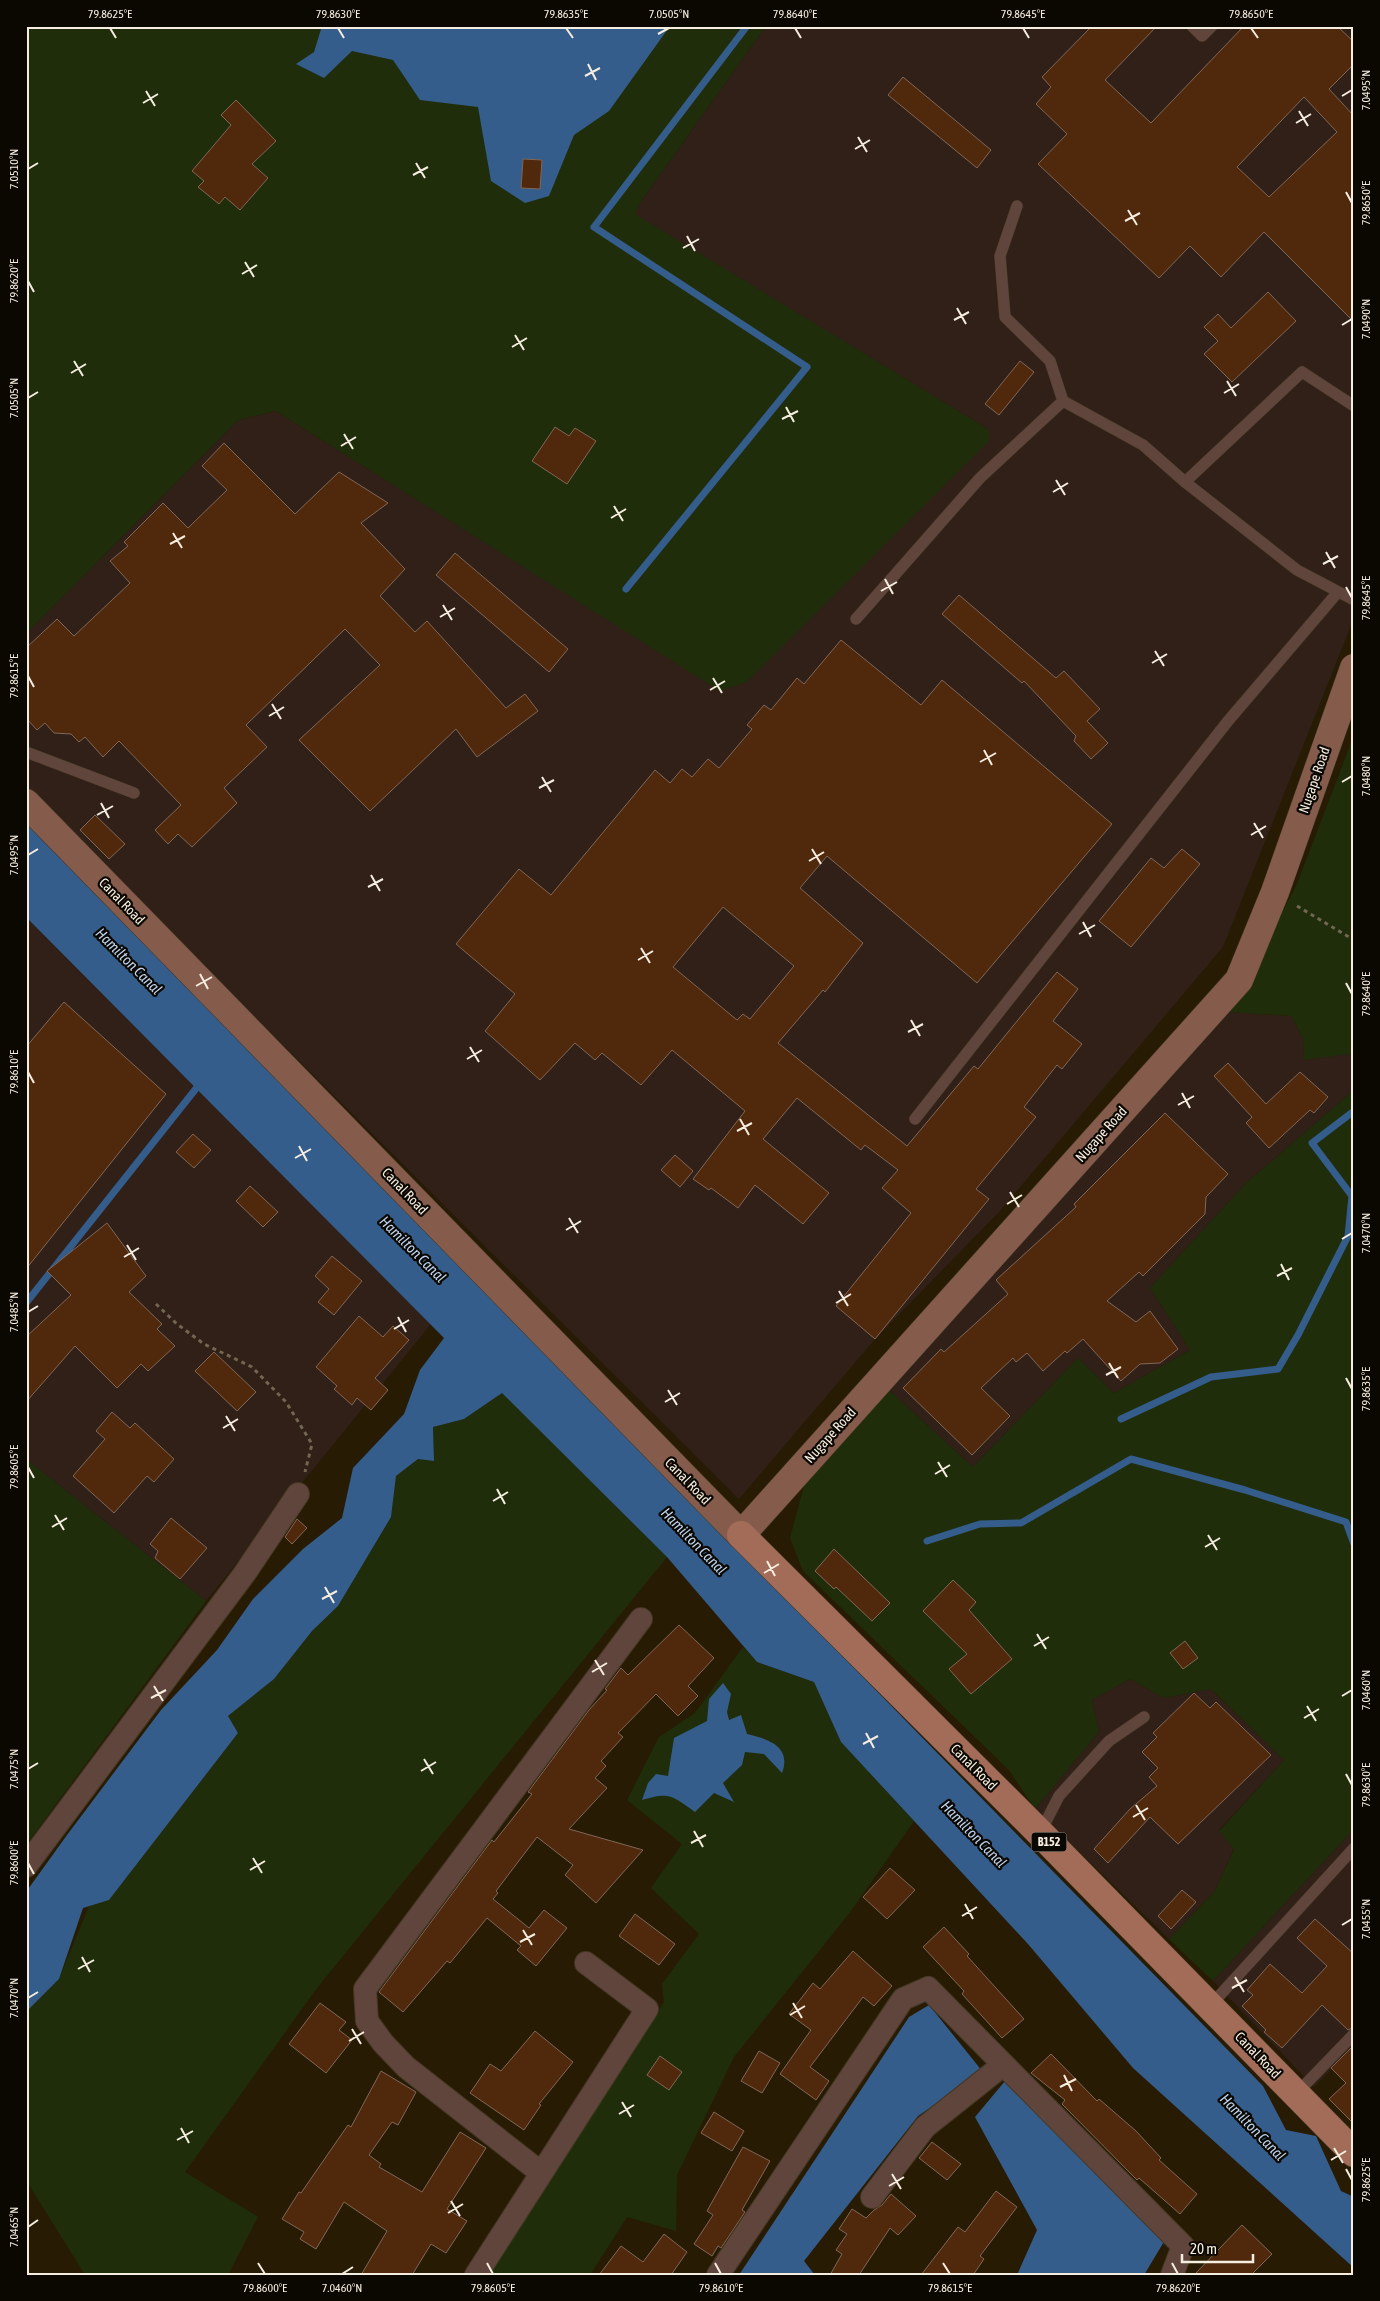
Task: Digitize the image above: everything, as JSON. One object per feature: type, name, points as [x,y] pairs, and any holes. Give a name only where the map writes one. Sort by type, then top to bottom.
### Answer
[{"type":"main road","name":"Nugape Road","points":[[741,1535],[1239,980],[1275,892],[1354,668]]},
{"type":"main road","name":"Canal Road","points":[[26,803],[741,1535],[1040,1833],[1354,2153]]},
{"type":"street","points":[[26,1866],[245,1573],[298,1494]]},
{"type":"street","points":[[540,2172],[406,2068],[383,2043],[367,2021],[365,1990],[641,1619]]},
{"type":"street","points":[[476,2275],[540,2172],[647,2009],[586,1963]]},
{"type":"street","points":[[718,2275],[903,1999],[928,1988],[1183,2246],[1172,2275]]},
{"type":"street","points":[[872,2197],[925,2128],[1003,2064]]},
{"type":"lane","points":[[1192,26],[1202,36],[1212,26]]},
{"type":"lane","points":[[1017,206],[1000,256],[1005,317],[1050,361],[1063,401],[1143,445],[1185,482],[1297,570],[1354,600]]},
{"type":"lane","points":[[1185,482],[1302,372],[1354,406]]},
{"type":"lane","points":[[856,619],[980,478],[1063,401]]},
{"type":"lane","points":[[915,1119],[1228,721],[1338,592]]},
{"type":"lane","points":[[26,752],[134,793]]},
{"type":"lane","points":[[1040,1833],[1058,1796],[1109,1741],[1144,1716]]},
{"type":"lane","points":[[1210,2006],[1354,1848]]},
{"type":"lane","points":[[1296,2094],[1354,2034]]},
{"type":"path","points":[[1275,892],[1354,940]]},
{"type":"path","points":[[156,1304],[177,1324],[204,1344],[252,1367],[286,1402],[312,1444],[298,1494]]},
{"type":"shaded area","points":[[766,26],[1354,26],[1354,618],[1223,947],[999,1212],[875,1339],[739,1499],[26,789],[26,634],[238,420],[276,411],[720,690],[747,682],[988,429],[634,214]]},
{"type":"shaded area","points":[[26,917],[431,1324],[206,1601],[26,1459]]},
{"type":"shaded area","points":[[1230,1012],[1291,1016],[1303,1038],[1304,1060],[1349,1054],[1354,1059],[1354,1090],[1245,1184],[1150,1288],[1190,1350],[1114,1393],[1078,1358],[973,1467],[889,1390],[1044,1213]]},
{"type":"shaded area","points":[[1130,1679],[1164,1698],[1211,1689],[1284,1760],[1219,1830],[1234,1848],[1215,1891],[1169,1939],[1035,1809],[1099,1732],[1092,1700]]},
{"type":"shaded area","points":[[1354,1829],[1354,2046],[1314,2087],[1213,1981]]},
{"type":"green space","points":[[26,26],[766,26],[640,203],[635,214],[988,429],[989,441],[747,682],[720,691],[276,411],[238,420],[26,634]]},
{"type":"green space","points":[[1354,735],[1354,1059],[1349,1054],[1304,1060],[1303,1038],[1291,1016],[1230,1012],[1297,884]]},
{"type":"green space","points":[[1354,1090],[1354,1829],[1213,1981],[1169,1939],[1215,1891],[1234,1849],[1219,1831],[1284,1760],[1211,1689],[1164,1698],[1130,1679],[1092,1700],[1099,1732],[1035,1809],[1009,1770],[803,1571],[790,1538],[806,1478],[889,1390],[973,1467],[1078,1358],[1114,1393],[1190,1350],[1150,1288],[1245,1184]]},
{"type":"green space","points":[[502,1393],[667,1557],[317,1988],[185,2172],[258,2217],[228,2275],[85,2275],[26,2180],[26,2012],[59,1979],[89,1906],[109,1900],[238,1733],[228,1716],[274,1679],[312,1631],[338,1606],[391,1517],[396,1476],[418,1459],[434,1461],[433,1427],[464,1419]]},
{"type":"green space","points":[[26,1459],[206,1601],[26,1845]]},
{"type":"green space","points":[[743,1647],[757,1662],[814,1682],[841,1742],[914,1821],[851,1911],[734,2057],[677,2175],[676,2231],[627,2217],[590,2275],[489,2275],[664,2002],[662,1984],[699,1934],[651,1888],[682,1844],[627,1800],[659,1737],[695,1713]]},
{"type":"water","points":[[322,26],[670,26],[609,111],[574,135],[549,196],[525,203],[491,181],[478,107],[420,100],[393,60],[352,51],[324,78],[296,64],[314,52]]},
{"type":"water","name":"Hamilton Canal","points":[[26,821],[1263,2086],[1286,2130],[1316,2136],[1341,2191],[1354,2197],[1354,2268],[1133,2068],[1028,1944],[841,1742],[814,1682],[757,1662],[667,1557],[502,1393],[464,1419],[433,1427],[434,1461],[418,1459],[396,1476],[391,1517],[338,1606],[312,1631],[274,1679],[228,1716],[238,1733],[109,1900],[83,1908],[59,1979],[26,2012],[26,1892],[161,1710],[217,1650],[253,1599],[303,1549],[342,1518],[353,1468],[404,1414],[420,1370],[444,1338],[26,917]]},
{"type":"water","points":[[723,1683],[731,1694],[727,1712],[729,1720],[741,1715],[747,1734],[770,1741],[781,1750],[784,1756],[782,1773],[764,1754],[745,1752],[742,1765],[723,1783],[734,1802],[714,1793],[695,1812],[670,1797],[659,1796],[642,1800],[648,1783],[656,1774],[668,1776],[674,1738],[707,1721],[709,1699]]},
{"type":"water","points":[[929,2005],[983,2072],[918,2116],[804,2261],[815,2275],[739,2275],[909,2017]]},
{"type":"water","points":[[1005,2081],[1165,2240],[1144,2275],[1017,2275],[1037,2230],[975,2117]]},
{"type":"building","points":[[1092,26],[1157,26],[1105,80],[1151,123],[1244,26],[1337,26],[1354,42],[1354,64],[1329,89],[1354,116],[1354,322],[1264,232],[1221,277],[1190,246],[1159,278],[1038,164],[1067,134],[1036,104],[1051,87],[1042,77]],"holes":[[[1304,97],[1337,132],[1269,197],[1237,167]]]},
{"type":"building","points":[[903,77],[991,150],[977,168],[888,95]]},
{"type":"building","points":[[236,100],[276,141],[252,164],[268,178],[240,210],[225,197],[219,204],[198,187],[204,181],[192,171],[231,125],[221,115]]},
{"type":"building","points":[[523,159],[542,160],[540,189],[521,188]]},
{"type":"building","points":[[1268,292],[1296,321],[1232,382],[1204,354],[1218,341],[1204,327],[1218,314],[1231,328]]},
{"type":"building","points":[[1020,361],[1034,372],[999,415],[985,404]]},
{"type":"building","points":[[555,427],[569,436],[575,428],[596,441],[567,484],[532,461]]},
{"type":"building","points":[[224,443],[295,514],[339,472],[388,503],[361,523],[405,569],[380,596],[415,632],[427,621],[506,708],[525,694],[538,711],[477,757],[456,729],[370,811],[299,740],[380,665],[345,629],[246,725],[267,747],[224,788],[237,803],[192,847],[178,834],[168,844],[155,830],[181,805],[119,741],[103,757],[85,737],[79,742],[71,734],[54,733],[45,723],[37,730],[26,718],[26,648],[57,619],[74,636],[130,583],[110,561],[128,546],[124,542],[163,503],[188,528],[227,490],[202,466]]},
{"type":"building","points":[[455,553],[568,649],[549,672],[436,575]]},
{"type":"building","points":[[959,595],[1056,678],[1064,671],[1100,709],[1087,721],[1108,743],[1091,759],[1074,741],[1076,736],[1024,681],[1022,683],[942,614]]},
{"type":"building","points":[[841,640],[921,705],[942,680],[1112,824],[977,983],[827,856],[800,888],[863,943],[825,992],[823,990],[778,1043],[907,1146],[974,1066],[978,1069],[1057,972],[1078,989],[1053,1021],[1082,1044],[1062,1069],[1057,1065],[1024,1107],[1036,1117],[976,1189],[989,1199],[875,1339],[836,1306],[911,1213],[882,1188],[898,1170],[865,1145],[861,1150],[797,1098],[763,1139],[829,1193],[803,1224],[755,1185],[738,1208],[711,1188],[709,1190],[693,1179],[745,1111],[672,1050],[641,1085],[602,1053],[595,1060],[575,1043],[540,1080],[485,1031],[515,994],[456,944],[519,869],[551,895],[655,770],[670,783],[682,769],[692,777],[708,759],[719,768],[752,729],[747,725],[764,705],[771,710],[797,678],[804,684]],"holes":[[[723,907],[794,966],[750,1019],[743,1014],[737,1020],[673,967]]]},
{"type":"building","points":[[95,815],[125,844],[109,859],[80,830]]},
{"type":"building","points":[[1182,849],[1200,864],[1131,947],[1099,921],[1151,858],[1164,868]]},
{"type":"building","points":[[64,1002],[166,1094],[26,1269],[26,1047]]},
{"type":"building","points":[[1228,1063],[1266,1104],[1300,1072],[1328,1097],[1314,1113],[1310,1110],[1269,1148],[1246,1123],[1252,1117],[1214,1076]]},
{"type":"building","points":[[1165,1113],[1228,1174],[1206,1197],[1205,1214],[1143,1276],[1139,1272],[1107,1301],[1136,1322],[1150,1311],[1178,1349],[1160,1363],[1140,1364],[1121,1381],[1083,1339],[1067,1353],[1065,1351],[1043,1371],[1027,1353],[1016,1362],[1013,1358],[981,1388],[1010,1416],[972,1455],[903,1388],[941,1349],[944,1352],[1008,1294],[996,1280],[1076,1207],[1074,1204]]},
{"type":"building","points":[[193,1134],[211,1150],[194,1168],[176,1152]]},
{"type":"building","points":[[675,1155],[693,1171],[680,1187],[661,1170]]},
{"type":"building","points":[[250,1186],[278,1212],[263,1227],[236,1201]]},
{"type":"building","points":[[107,1223],[146,1276],[129,1292],[162,1324],[157,1329],[175,1346],[148,1371],[141,1364],[117,1388],[75,1346],[26,1402],[26,1337],[71,1295],[47,1271]]},
{"type":"building","points":[[332,1256],[362,1281],[334,1315],[318,1302],[329,1289],[315,1276]]},
{"type":"building","points":[[359,1316],[383,1337],[393,1326],[409,1340],[375,1378],[388,1390],[371,1410],[357,1398],[352,1405],[334,1389],[337,1386],[316,1367]]},
{"type":"building","points":[[214,1352],[256,1392],[237,1411],[195,1371]]},
{"type":"building","points":[[112,1412],[130,1428],[135,1423],[174,1459],[154,1482],[147,1476],[114,1513],[73,1476],[105,1439],[96,1431]]},
{"type":"building","points":[[171,1518],[207,1548],[180,1579],[155,1558],[158,1551],[150,1544]]},
{"type":"building","points":[[297,1519],[307,1528],[292,1544],[285,1537]]},
{"type":"building","points":[[834,1549],[890,1603],[872,1621],[836,1587],[834,1589],[815,1571]]},
{"type":"building","points":[[953,1580],[976,1602],[969,1610],[1012,1659],[971,1694],[949,1669],[967,1654],[923,1611]]},
{"type":"building","points":[[679,1625],[714,1658],[688,1686],[698,1696],[678,1716],[656,1694],[618,1733],[623,1737],[601,1761],[606,1766],[595,1778],[607,1788],[569,1829],[643,1850],[596,1903],[565,1875],[573,1865],[537,1837],[496,1891],[498,1893],[493,1899],[529,1928],[544,1910],[567,1928],[536,1966],[517,1950],[521,1946],[487,1918],[450,1963],[447,1961],[403,2012],[379,1992],[492,1840],[494,1842],[532,1794],[528,1792],[589,1710],[607,1690],[605,1689],[621,1668],[628,1675]]},
{"type":"building","points":[[1185,1641],[1198,1658],[1183,1669],[1170,1653]]},
{"type":"building","points":[[1194,1693],[1210,1708],[1216,1702],[1271,1755],[1178,1844],[1150,1817],[1108,1863],[1094,1849],[1130,1809],[1157,1786],[1149,1777],[1158,1768],[1142,1752],[1157,1737],[1153,1733]]},
{"type":"building","points":[[890,1868],[915,1890],[887,1919],[863,1897]]},
{"type":"building","points":[[1182,1890],[1196,1902],[1171,1929],[1158,1916]]},
{"type":"building","points":[[635,1914],[675,1944],[659,1965],[619,1936]]},
{"type":"building","points":[[1315,1919],[1354,1954],[1354,2027],[1348,2030],[1322,2005],[1282,2048],[1264,2032],[1266,2030],[1242,2006],[1253,1995],[1247,1990],[1270,1964],[1302,1993],[1327,1966],[1297,1938]]},
{"type":"building","points":[[944,1927],[969,1954],[967,1956],[1024,2019],[1002,2038],[962,1994],[964,1991],[923,1947]]},
{"type":"building","points":[[853,1951],[892,1986],[874,2006],[863,1997],[810,2067],[829,2081],[816,2100],[780,2074],[811,2030],[789,2014],[813,1983],[820,1989]]},
{"type":"building","points":[[320,2003],[346,2022],[339,2030],[352,2040],[326,2073],[289,2044]]},
{"type":"building","points":[[535,2031],[573,2062],[539,2104],[541,2105],[524,2130],[470,2093],[490,2064],[501,2071]]},
{"type":"building","points":[[1354,2045],[1354,2124],[1329,2099],[1346,2083],[1331,2068]]},
{"type":"building","points":[[759,2051],[780,2063],[762,2093],[741,2081]]},
{"type":"building","points":[[1051,2054],[1097,2101],[1099,2099],[1136,2131],[1161,2158],[1159,2160],[1197,2194],[1180,2214],[1139,2178],[1137,2180],[1062,2104],[1065,2100],[1031,2073]]},
{"type":"building","points":[[660,2056],[682,2072],[669,2090],[647,2075]]},
{"type":"building","points":[[381,2071],[416,2092],[398,2125],[392,2122],[369,2155],[381,2164],[379,2167],[422,2192],[460,2132],[486,2148],[447,2209],[467,2221],[446,2253],[431,2244],[412,2275],[361,2275],[387,2231],[344,2202],[316,2249],[300,2239],[304,2232],[282,2219],[299,2192],[301,2193],[348,2125],[351,2127]]},
{"type":"building","points":[[714,2112],[744,2131],[732,2151],[701,2133]]},
{"type":"building","points":[[932,2142],[961,2164],[947,2180],[919,2158]]},
{"type":"building","points":[[743,2147],[770,2161],[742,2210],[745,2212],[721,2248],[718,2246],[712,2256],[694,2244],[713,2215],[707,2211]]},
{"type":"building","points":[[996,2191],[1017,2207],[980,2256],[984,2259],[973,2275],[921,2275],[958,2227],[965,2232]]},
{"type":"building","points":[[891,2194],[916,2216],[898,2235],[890,2228],[859,2275],[830,2275],[842,2254],[836,2250],[847,2234],[839,2229],[852,2209],[866,2218],[882,2205]]},
{"type":"building","points":[[1242,2225],[1272,2254],[1251,2275],[1194,2275]]},
{"type":"building","points":[[664,2234],[687,2252],[671,2275],[599,2275],[621,2246],[643,2262]]},
{"type":"waterway","points":[[626,589],[807,367],[594,227],[747,26]]},
{"type":"waterway","points":[[26,1303],[202,1081]]},
{"type":"waterway","points":[[1121,1419],[1211,1377],[1278,1369],[1298,1335],[1348,1236],[1352,1196],[1312,1143],[1354,1111]]},
{"type":"waterway","points":[[927,1541],[980,1524],[1021,1523],[1131,1459],[1245,1490],[1346,1522],[1354,1544]]}]
